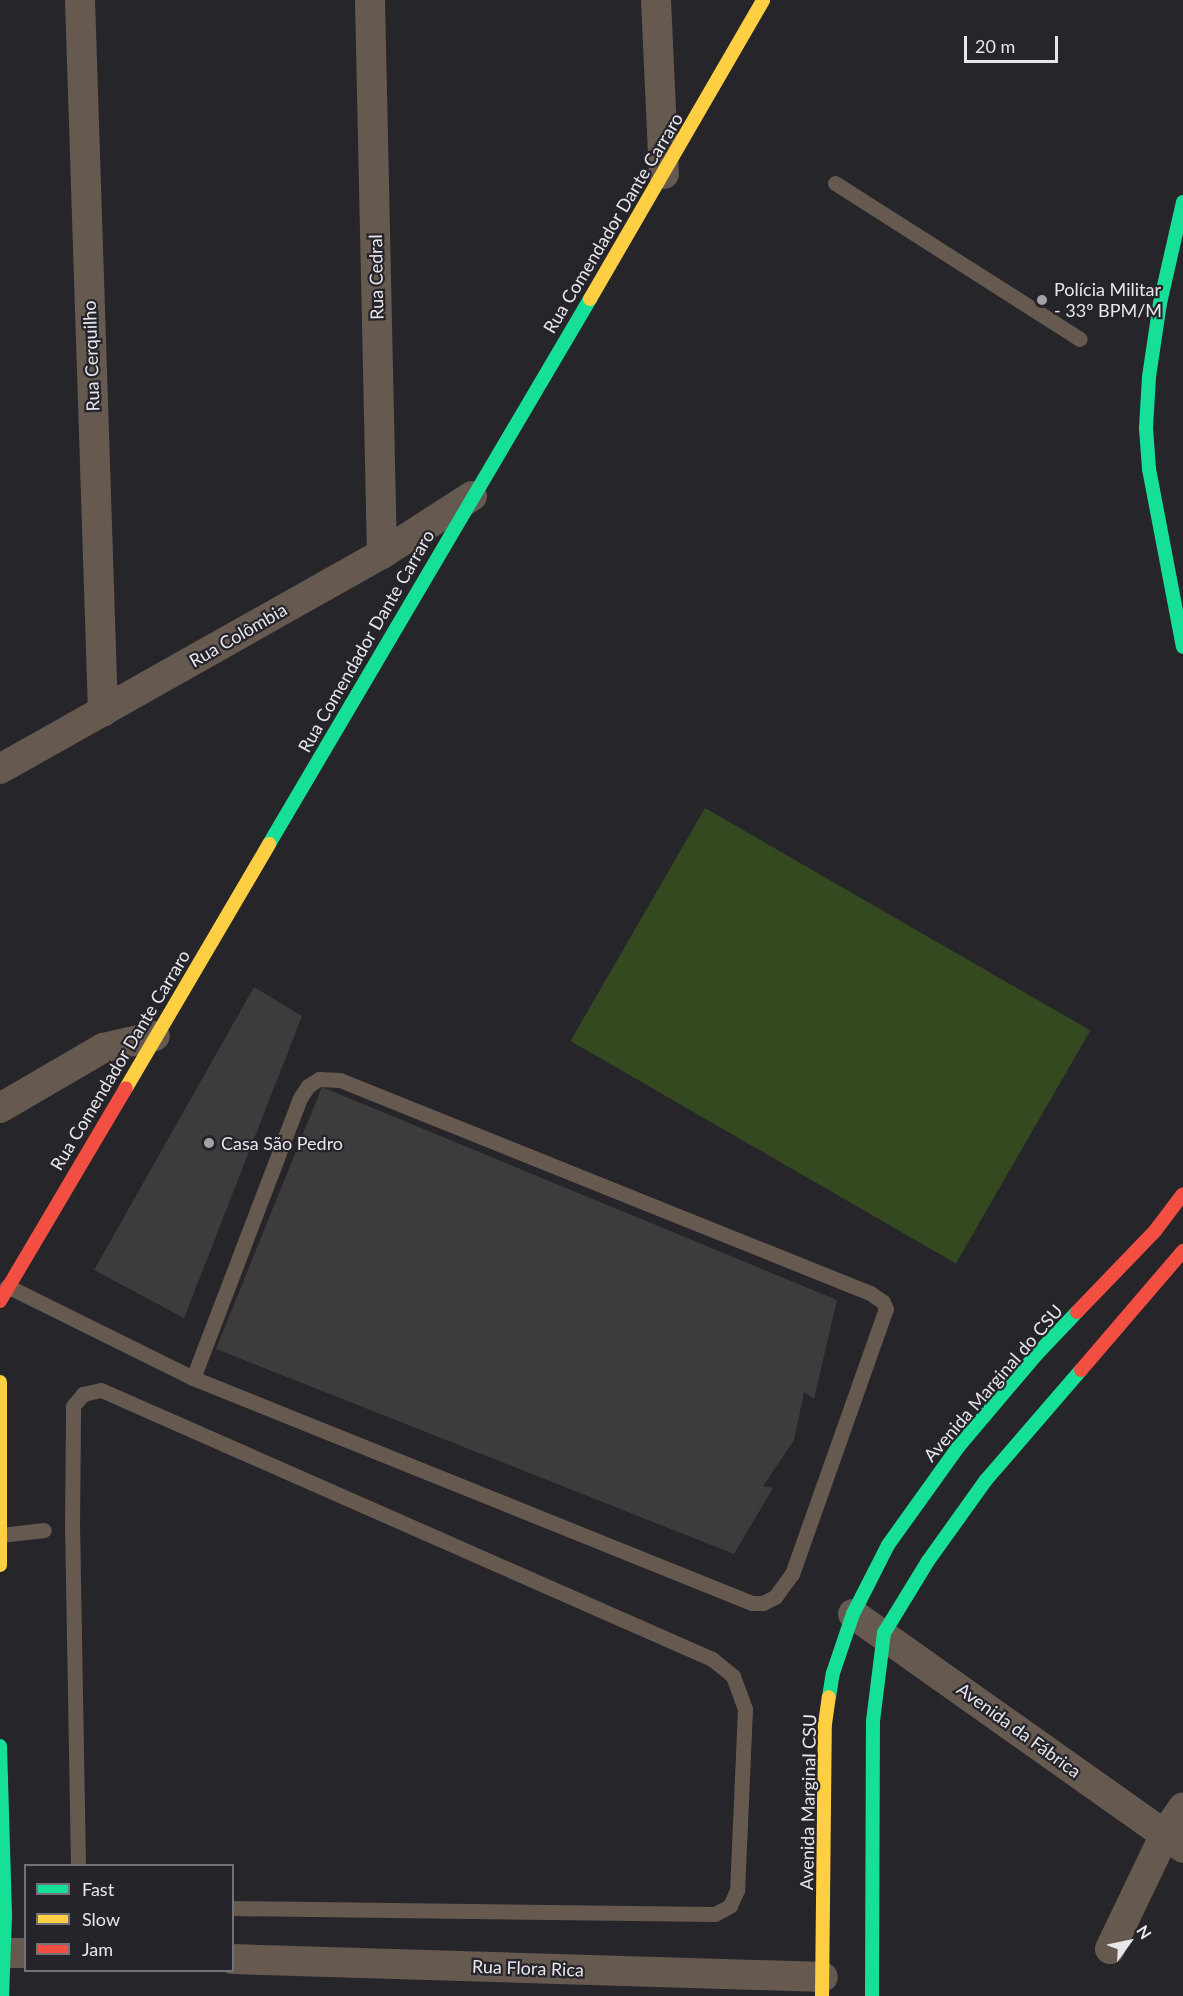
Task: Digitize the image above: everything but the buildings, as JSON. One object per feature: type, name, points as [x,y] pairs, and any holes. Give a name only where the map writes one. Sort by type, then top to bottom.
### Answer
[{"type":"main road","name":"Rua Comendador Dante Carraro","points":[[0,1301],[472,496],[664,174],[763,0]]},
{"type":"main road","points":[[1183,202],[1161,303],[1149,377],[1146,428],[1149,469],[1183,647]]},
{"type":"main road","name":"Avenida Marginal do CSU","points":[[853,1614],[888,1545],[959,1446],[1036,1355],[1155,1231],[1183,1194]]},
{"type":"main road","points":[[872,1996],[873,1721],[884,1633],[928,1562],[986,1480],[1183,1251]]},
{"type":"main road","points":[[0,1382],[0,1566]]},
{"type":"main road","name":"Avenida Marginal CSU","points":[[822,1987],[825,1724],[833,1673],[853,1614]]},
{"type":"main road","points":[[0,1746],[6,1971]]},
{"type":"street","name":"Rua Cerquilho","points":[[80,0],[103,712]]},
{"type":"street","name":"Rua Cedral","points":[[370,0],[382,554]]},
{"type":"street","points":[[656,0],[664,174]]},
{"type":"street","name":"Rua Colômbia","points":[[0,769],[382,554],[472,496]]},
{"type":"street","points":[[0,1108],[103,1048],[155,1036]]},
{"type":"street","name":"Avenida da Fábrica","points":[[853,1614],[884,1633],[1174,1841]]},
{"type":"street","points":[[1110,1949],[1174,1841],[1183,1807]]},
{"type":"street","name":"Rua Flora Rica","points":[[234,1959],[822,1987]]},
{"type":"lane","points":[[835,183],[1080,339]]},
{"type":"lane","points":[[7,1286],[193,1378],[752,1603],[763,1603],[775,1597],[792,1574],[886,1309],[878,1296],[859,1288],[340,1080],[319,1079],[308,1086],[300,1098],[193,1378]]},
{"type":"lane","points":[[78,1864],[72,1507],[73,1406],[83,1394],[101,1390],[712,1659],[733,1676],[745,1709],[737,1890],[730,1906],[715,1914],[234,1908]]},
{"type":"lane","points":[[1,1535],[44,1530]]},
{"type":"green space","points":[[705,808],[1090,1030],[956,1263],[570,1041]]},
{"type":"traffic: fast","points":[[1183,202],[1160,303],[1149,377],[1146,428],[1149,469],[1183,647]]},
{"type":"traffic: fast","points":[[269,844],[590,299]]},
{"type":"traffic: fast","points":[[829,1697],[833,1673],[853,1614],[888,1545],[959,1446],[1036,1355],[1077,1312]]},
{"type":"traffic: fast","points":[[872,1996],[873,1721],[884,1633],[928,1561],[986,1480],[1081,1370]]},
{"type":"traffic: fast","points":[[0,1746],[5,1916],[2,1996]]},
{"type":"traffic: slow","points":[[590,299],[763,0]]},
{"type":"traffic: slow","points":[[126,1088],[269,844]]},
{"type":"traffic: slow","points":[[0,1382],[0,1565]]},
{"type":"traffic: slow","points":[[822,1996],[825,1724],[829,1697]]},
{"type":"traffic: jam","points":[[0,1301],[126,1088]]},
{"type":"traffic: jam","points":[[1077,1312],[1155,1231],[1183,1194]]},
{"type":"traffic: jam","points":[[1081,1370],[1183,1251]]},
{"type":"place","name":"Polícia Militar - 33º BPM/M","points":[[1042,300]]},
{"type":"place","name":"Casa São Pedro","points":[[209,1143]]}]
